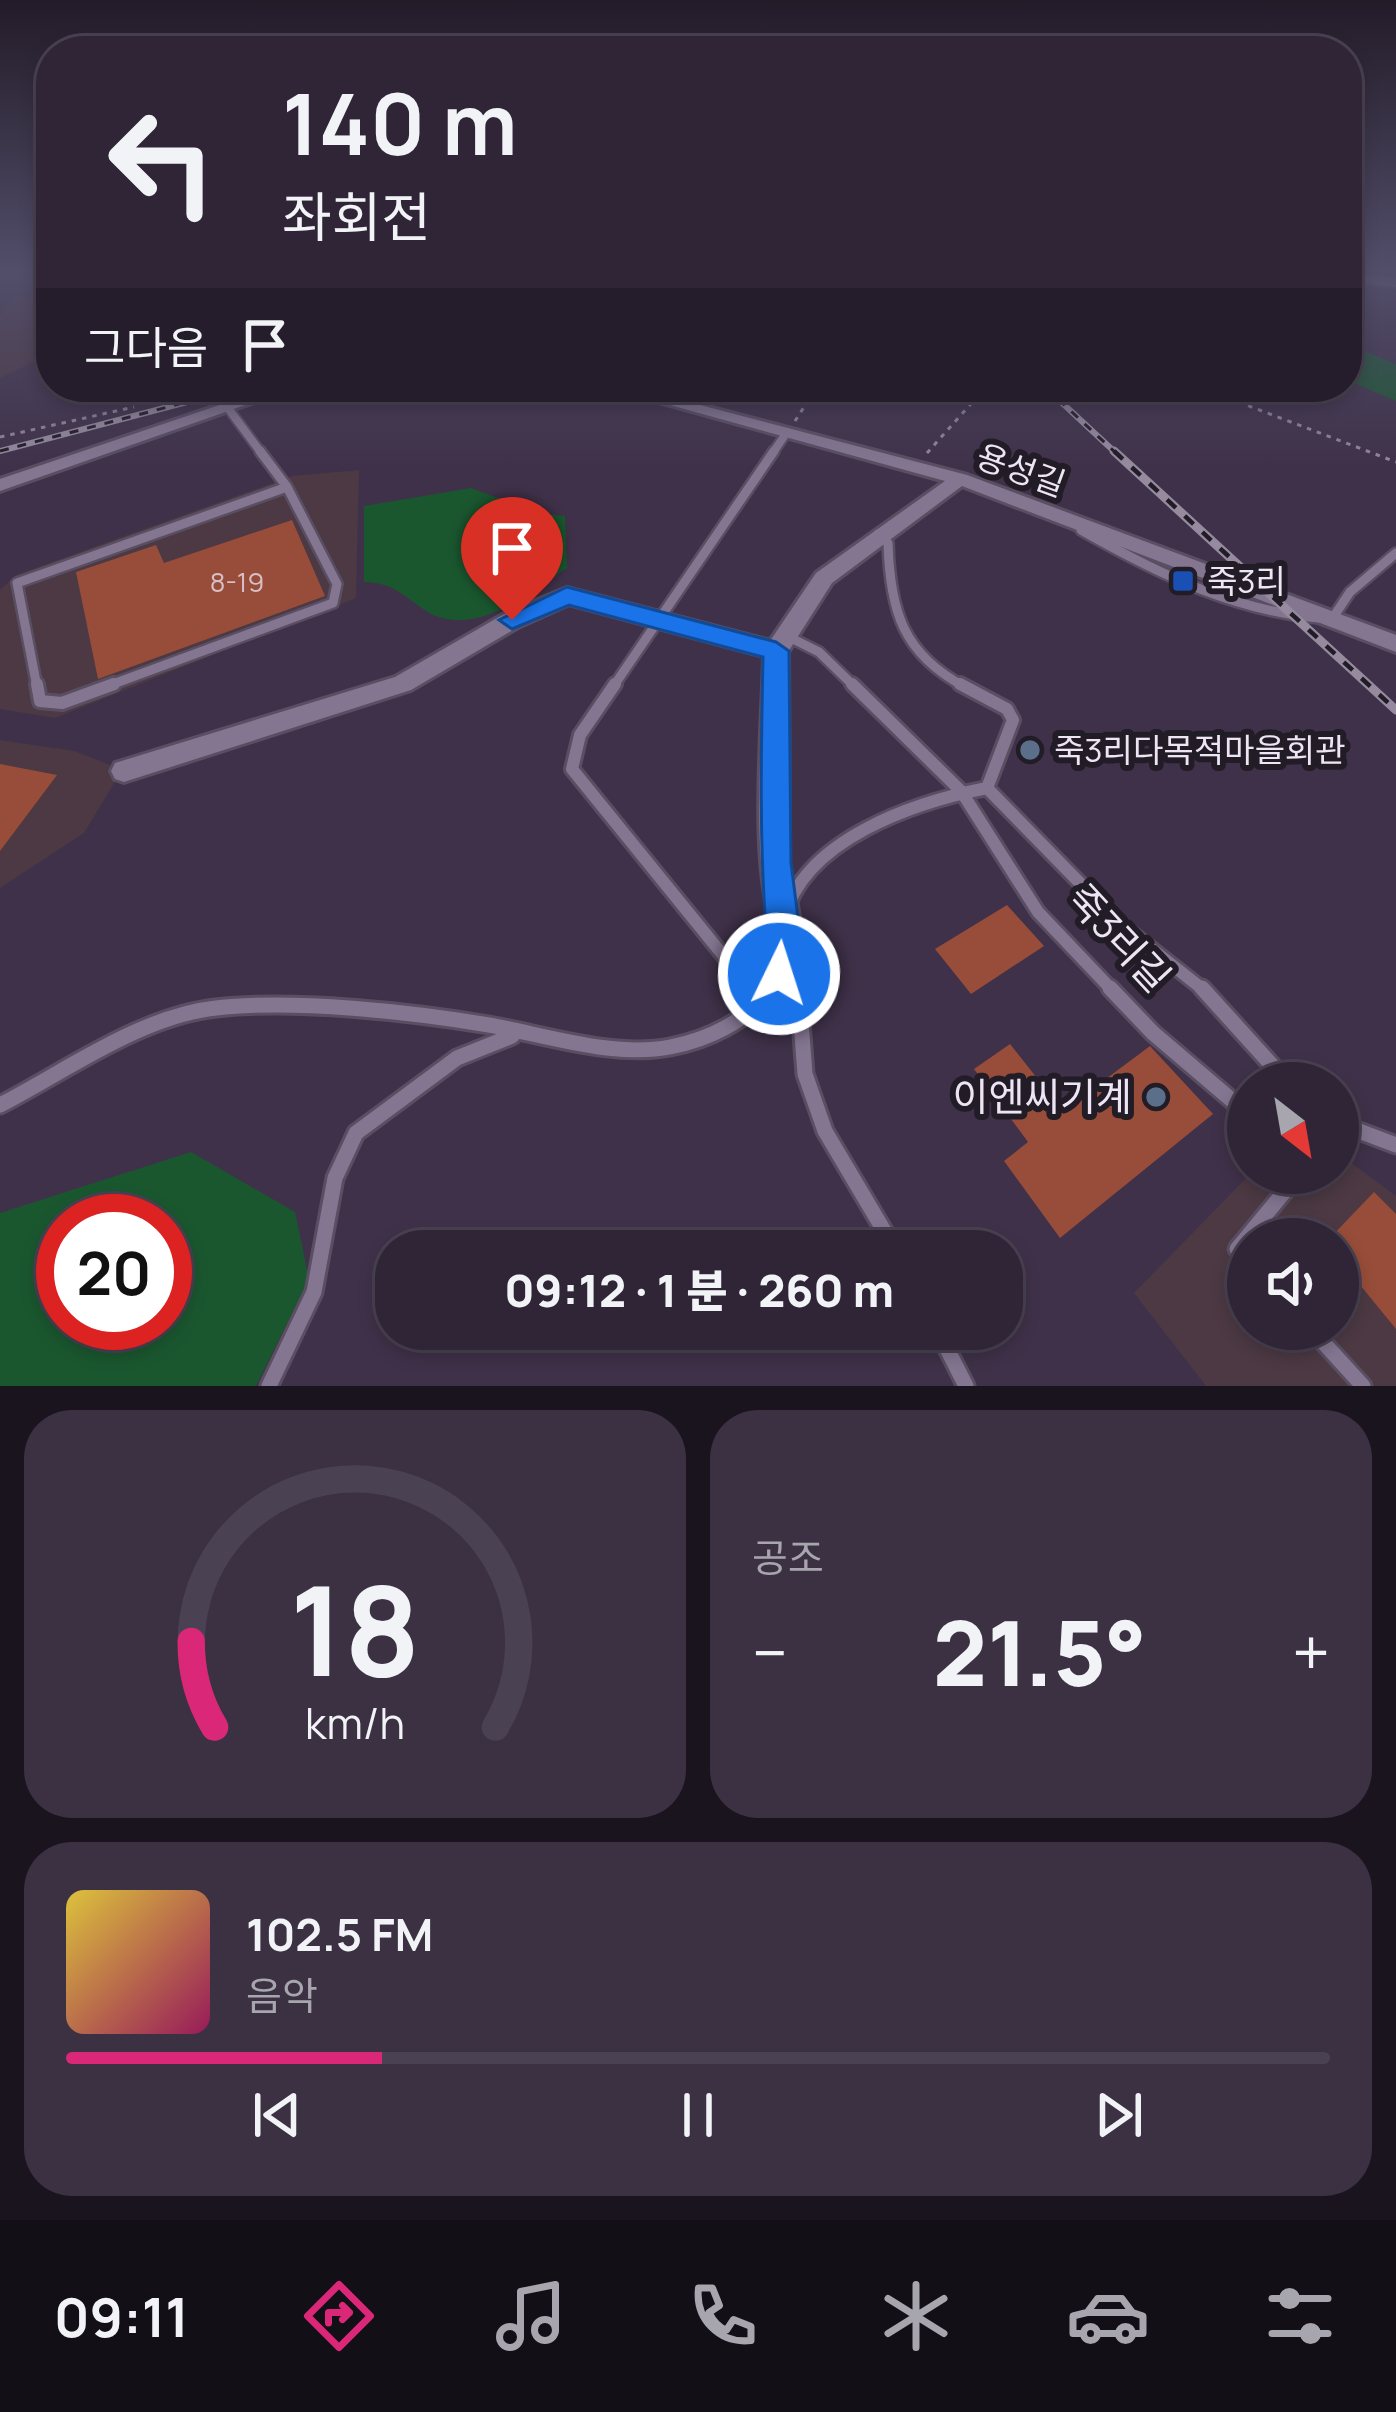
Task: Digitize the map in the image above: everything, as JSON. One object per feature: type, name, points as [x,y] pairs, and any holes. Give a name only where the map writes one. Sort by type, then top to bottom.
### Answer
[{"type":"street","points":[[0,484],[246,402]]},
{"type":"street","name":"용성길","points":[[672,402],[960,479],[1396,644]]},
{"type":"street","points":[[784,916],[775,863],[781,643],[824,578],[878,534],[960,479]]},
{"type":"street","points":[[124,770],[404,684],[549,600],[567,596],[781,643]]},
{"type":"lane","points":[[228,408],[287,488],[337,584],[333,603],[62,703],[40,701],[16,584],[287,488]]},
{"type":"lane","points":[[788,432],[580,735],[572,769],[765,994],[801,1022],[806,1033],[805,1074],[825,1131],[884,1230]]},
{"type":"lane","points":[[878,534],[887,543],[889,582],[909,644],[940,674],[1007,709],[1013,720],[987,788]]},
{"type":"lane","points":[[1333,619],[1350,592],[1396,553]]},
{"type":"lane","name":"죽3리길","points":[[781,643],[819,652],[961,791],[1038,912],[1153,1033],[1227,1096]]},
{"type":"lane","points":[[0,1105],[166,1020],[211,1007],[255,1005],[453,1019],[515,1034],[667,1048],[708,1036],[765,994],[784,949],[784,916],[820,857],[912,808],[961,791],[987,788]]},
{"type":"lane","points":[[987,788],[1119,923],[1193,978],[1269,1062]]},
{"type":"lane","points":[[269,1386],[314,1292],[335,1178],[356,1133],[457,1058],[515,1034]]},
{"type":"lane","points":[[1359,1131],[1396,1145]]},
{"type":"lane","points":[[1263,1218],[1283,1194]]},
{"type":"lane","points":[[948,1350],[966,1386]]},
{"type":"lane","points":[[1330,1350],[1363,1386]]},
{"type":"path","points":[[788,432],[807,402]]},
{"type":"path","points":[[917,467],[973,402]]},
{"type":"path","points":[[1238,402],[1396,462]]},
{"type":"path","points":[[0,437],[134,407]]},
{"type":"shaded area","points":[[0,338],[36,338],[36,360],[0,378]]},
{"type":"shaded area","points":[[359,470],[356,598],[55,718],[0,709],[0,590],[16,575],[292,476]]},
{"type":"shaded area","points":[[0,740],[74,751],[113,766],[116,780],[84,833],[0,888]]},
{"type":"shaded area","points":[[1359,1169],[1396,1196],[1396,1386],[1206,1386],[1134,1293],[1231,1194],[1359,1194]]},
{"type":"green space","points":[[1362,350],[1396,364],[1396,401],[1362,386]]},
{"type":"green space","points":[[471,488],[538,513],[565,516],[567,568],[495,612],[463,620],[436,616],[390,587],[364,582],[364,506]]},
{"type":"green space","points":[[191,1152],[295,1212],[309,1279],[256,1386],[0,1386],[0,1213],[36,1202],[36,1350],[192,1350],[192,1194],[59,1194]]},
{"type":"building","points":[[292,520],[325,596],[98,679],[76,572],[156,545],[164,563]]},
{"type":"building","points":[[0,764],[57,775],[0,851]]},
{"type":"building","points":[[1007,905],[1044,946],[971,994],[935,949]]},
{"type":"building","points":[[1010,1044],[1063,1111],[1150,1046],[1213,1114],[1060,1238],[1004,1161],[1028,1142],[974,1069]]},
{"type":"building","points":[[1374,1192],[1396,1214],[1396,1329],[1359,1284],[1359,1218],[1349,1218]]},
{"type":"railway","points":[[0,451],[187,402]]},
{"type":"railway","points":[[1061,402],[1117,454]]},
{"type":"railway","points":[[1114,451],[1396,710]]},
{"type":"place","name":"죽3리","points":[[1183,581]]},
{"type":"place","name":"죽3리다목적마을회관","points":[[1030,750]]},
{"type":"place","name":"이엔씨기계","points":[[1156,1097]]},
{"type":"route","points":[[512,620],[567,596],[776,651],[775,863],[784,916],[779,974]]}]
